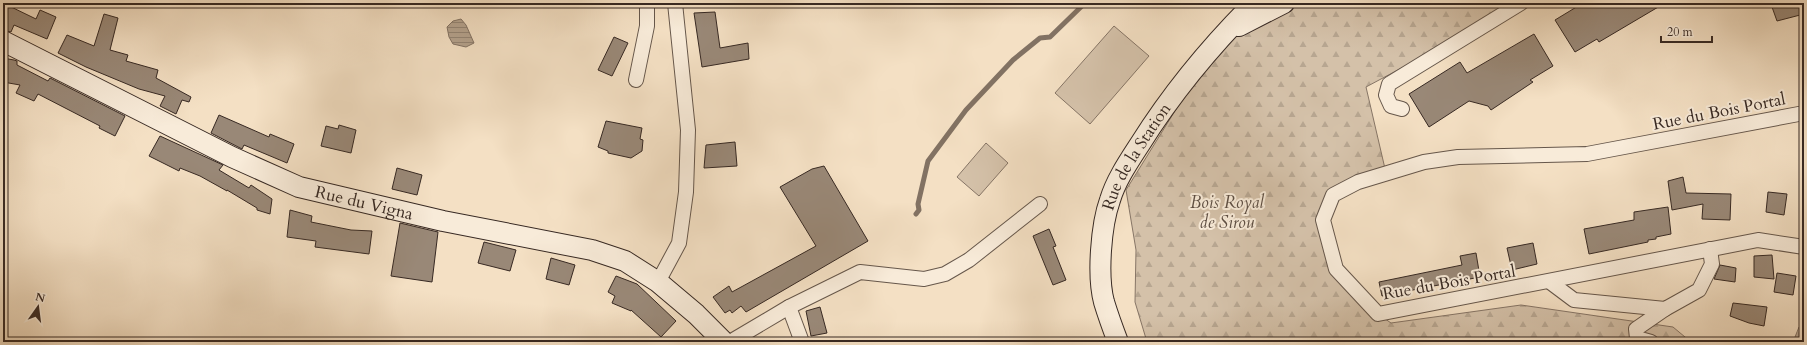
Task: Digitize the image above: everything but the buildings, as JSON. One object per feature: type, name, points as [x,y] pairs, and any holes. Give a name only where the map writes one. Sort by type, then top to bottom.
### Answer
[{"type":"street","points":[[636,80],[646,26],[647,3]]},
{"type":"street","points":[[658,282],[679,243],[686,192],[688,130],[675,3]]},
{"type":"street","name":"Rue de la Station","points":[[1118,342],[1104,300],[1101,273],[1101,249],[1110,200],[1129,160],[1181,85],[1222,35],[1254,3]]},
{"type":"street","points":[[1222,35],[1284,3]]},
{"type":"street","points":[[1402,109],[1391,106],[1386,95],[1389,84],[1521,3]]},
{"type":"street","name":"Rue du Vigna","points":[[3,41],[232,157],[299,187],[443,220],[592,250],[625,261],[658,282],[696,314],[724,342]]},
{"type":"street","name":"Rue du Bois Portal","points":[[1804,113],[1587,154],[1458,157],[1424,162],[1358,182],[1333,195],[1323,220],[1336,269],[1378,314],[1550,282],[1758,240],[1804,247]]},
{"type":"street","points":[[730,342],[789,307],[860,272],[924,279],[945,274],[969,260],[1040,204]]},
{"type":"street","points":[[1651,342],[1637,338],[1636,328],[1665,309],[1699,290],[1712,264],[1710,249]]},
{"type":"street","points":[[1550,282],[1574,300],[1665,309]]},
{"type":"street","points":[[789,307],[802,342]]},
{"type":"green space","name":"Bois Royal de Sirou","points":[[1284,3],[1514,3],[1510,10],[1366,87],[1386,173],[1333,196],[1323,220],[1336,269],[1378,314],[1391,323],[1521,305],[1673,327],[1691,342],[1147,342],[1135,302],[1136,250],[1126,190],[1222,35]]},
{"type":"green space","points":[[1114,26],[1149,56],[1090,124],[1055,93]]},
{"type":"green space","points":[[986,143],[1008,163],[979,196],[957,177]]},
{"type":"green space","points":[[1799,327],[1804,328],[1804,342],[1793,342]]},
{"type":"shaded area","points":[[461,19],[466,25],[474,43],[466,47],[453,44],[449,37],[447,27],[453,21]]},
{"type":"waterway","points":[[916,214],[919,210],[918,204],[928,161],[966,110],[1013,60],[1040,38],[1050,37],[1085,3]]}]
